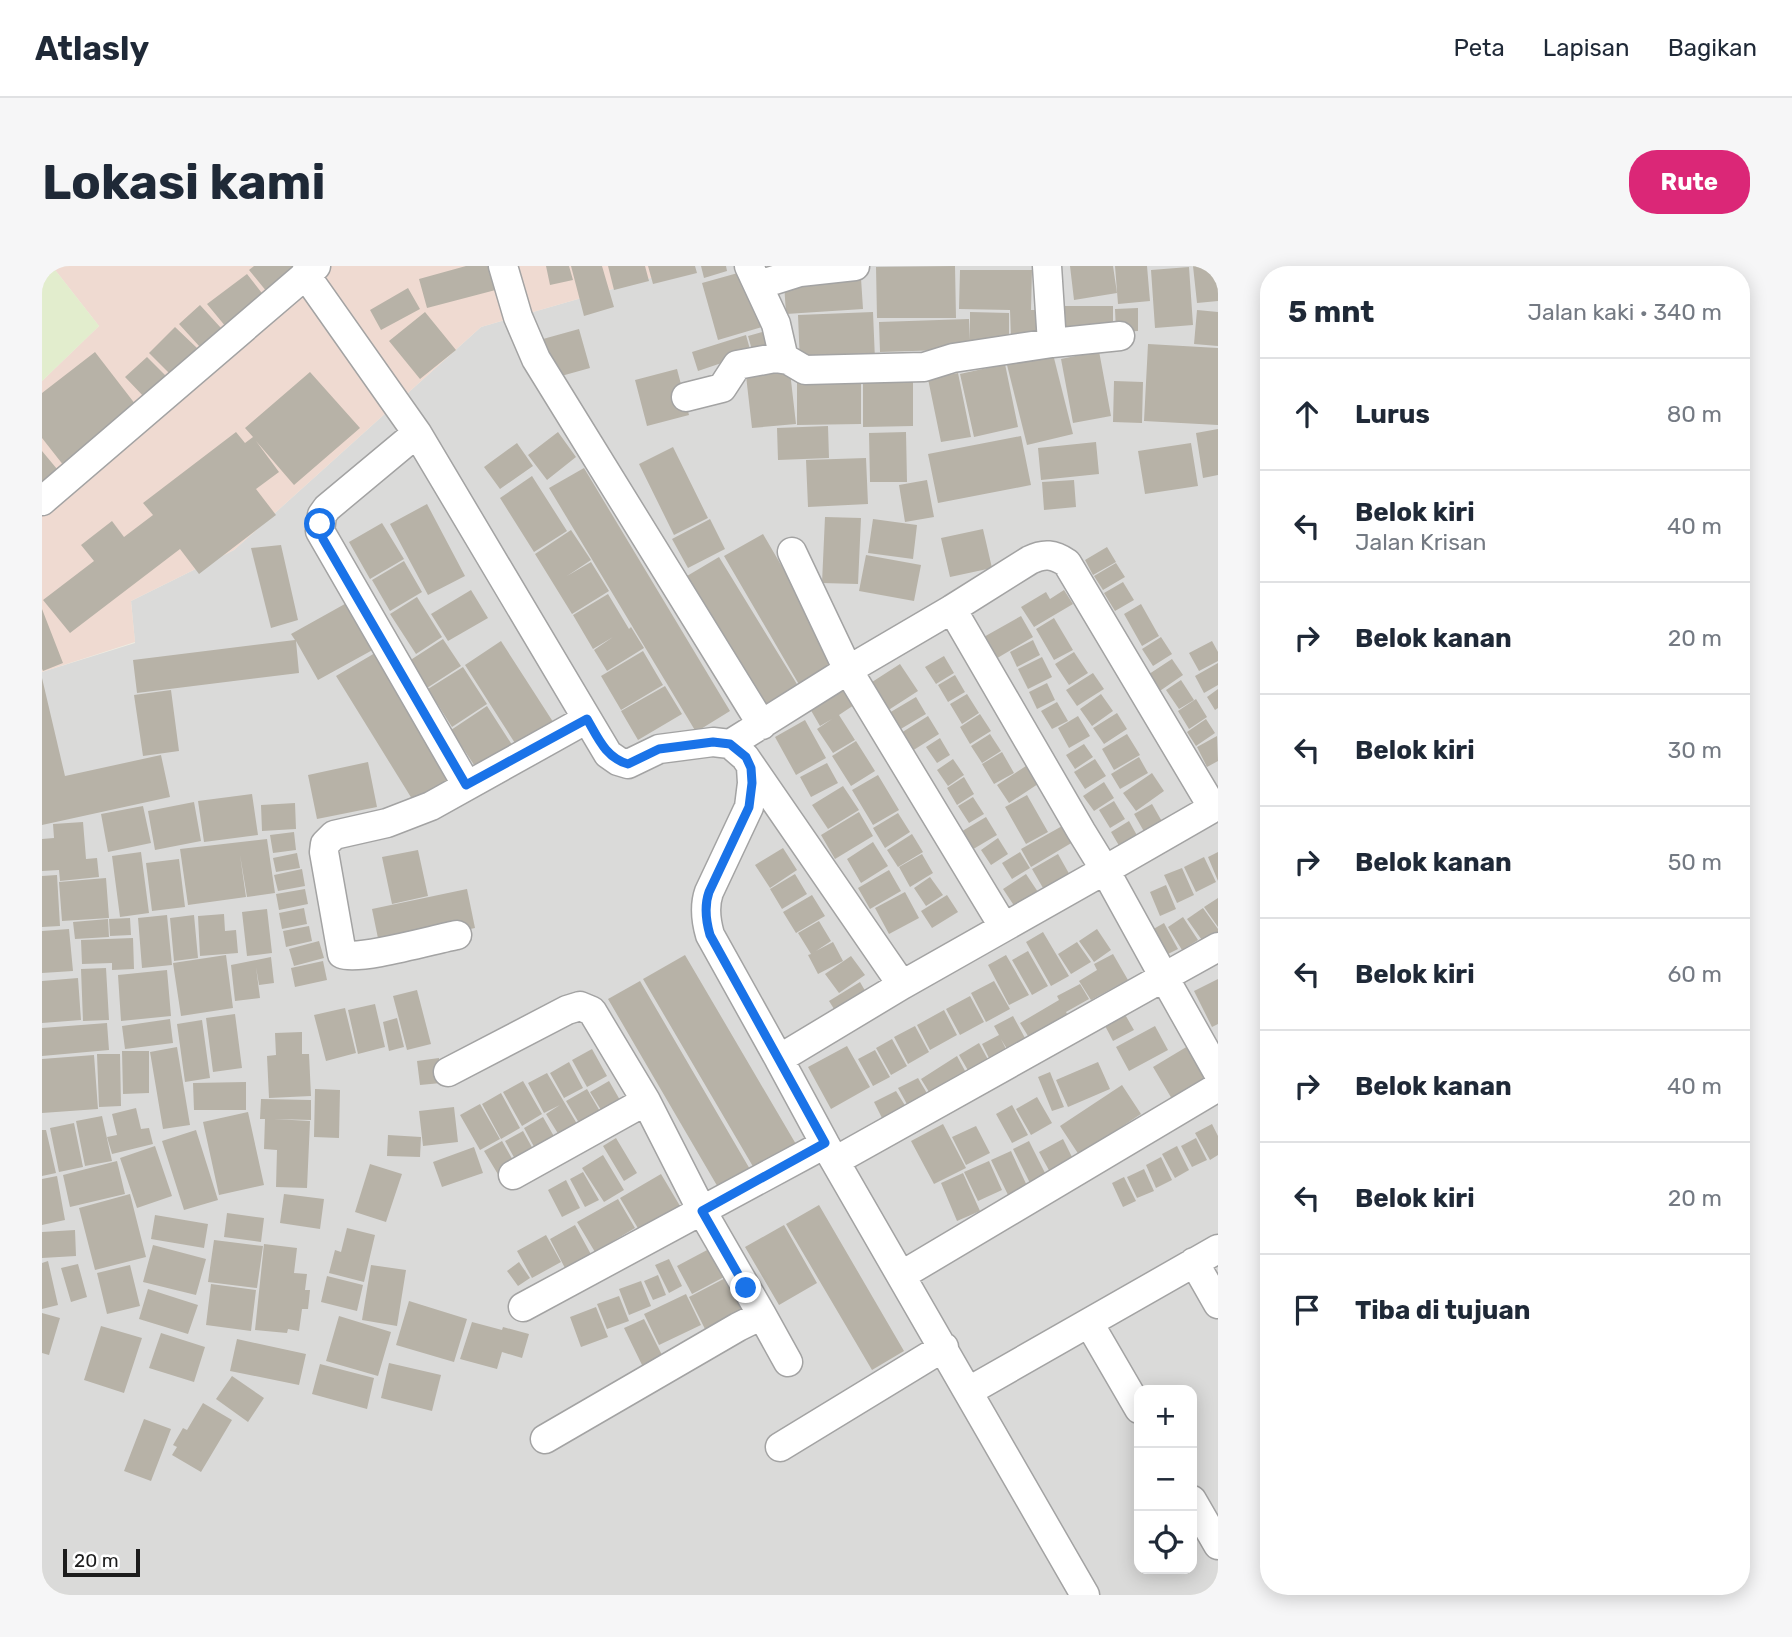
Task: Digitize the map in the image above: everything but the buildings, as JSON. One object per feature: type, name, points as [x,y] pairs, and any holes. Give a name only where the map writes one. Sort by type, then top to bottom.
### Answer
[{"type":"street","points":[[503,266],[518,317],[536,359],[762,725]]},
{"type":"street","points":[[784,359],[776,324],[754,276],[855,266]]},
{"type":"street","points":[[1047,266],[1052,342]]},
{"type":"street","points":[[42,501],[311,270],[416,433],[608,754],[628,764],[659,749],[713,742],[730,744],[746,757],[902,985]]},
{"type":"street","points":[[686,397],[722,388],[737,365],[762,359],[784,359],[805,370],[924,367],[953,358],[1052,342],[1120,336]]},
{"type":"street","points":[[416,433],[327,508],[322,515],[320,531],[466,785]]},
{"type":"street","points":[[792,552],[848,670],[1003,926]]},
{"type":"street","points":[[730,744],[1040,555],[1050,555],[1068,563],[1216,806],[1003,926],[779,1059]]},
{"type":"street","points":[[952,609],[1105,870],[1218,1073]]},
{"type":"street","points":[[457,934],[367,954],[342,954],[324,852],[325,844],[334,835],[387,823],[431,806],[587,719]]},
{"type":"street","points":[[751,768],[749,807],[709,892],[706,906],[710,935],[830,1152],[1085,1595]]},
{"type":"street","points":[[523,1307],[702,1211],[830,1152],[1218,947]]},
{"type":"street","points":[[448,1072],[568,1010],[580,1006],[592,1011],[646,1101],[702,1211],[788,1362]]},
{"type":"street","points":[[902,1275],[1218,1087]]},
{"type":"street","points":[[513,1175],[646,1101]]},
{"type":"street","points":[[969,1391],[1206,1256],[1218,1304]]},
{"type":"street","points":[[545,1439],[762,1315]]},
{"type":"street","points":[[1089,1323],[1134,1400]]},
{"type":"street","points":[[780,1447],[944,1347]]},
{"type":"street","points":[[1197,1509],[1218,1545]]},
{"type":"shaded area","points":[[52,266],[692,266],[481,327],[234,550],[131,601],[135,642],[42,672],[42,381],[99,326]]},
{"type":"shaded area","points":[[692,266],[1218,266],[1218,1595],[42,1595],[42,672],[135,643],[131,601],[234,550],[481,327]]},
{"type":"green space","points":[[42,266],[52,266],[99,326],[42,381]]},
{"type":"route","points":[[320,524],[323,539],[466,785],[587,719],[608,754],[628,764],[659,749],[713,742],[730,744],[746,757],[751,768],[752,783],[749,807],[709,892],[707,923],[710,935],[825,1143],[702,1211],[746,1288]]}]
